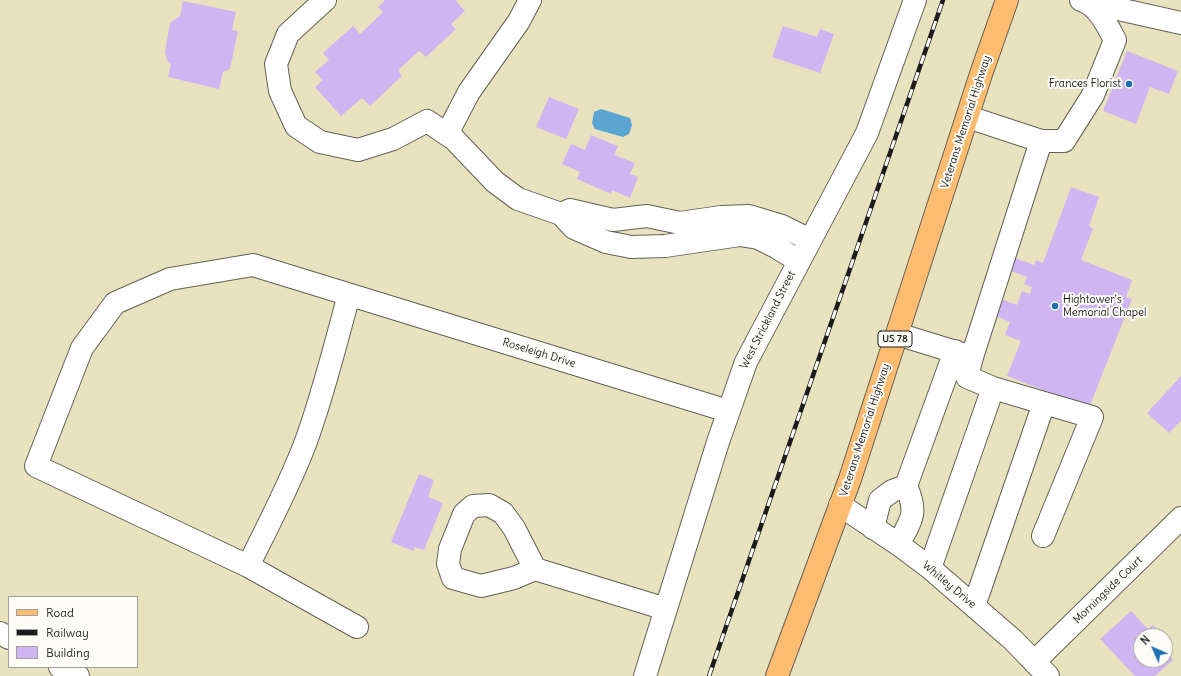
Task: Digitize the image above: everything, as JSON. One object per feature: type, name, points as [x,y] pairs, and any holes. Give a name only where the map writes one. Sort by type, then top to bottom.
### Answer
[{"type":"main road","name":"Veterans Memorial Highway","points":[[777,676],[840,506],[1007,0]]},
{"type":"street","points":[[325,0],[288,34],[276,64],[280,91],[296,126],[320,142],[358,150],[394,139],[426,121],[454,139],[495,182],[518,199],[560,214],[574,228],[606,242],[631,247],[665,246],[740,235],[758,238],[799,261]]},
{"type":"street","points":[[447,134],[469,92],[519,21],[530,0]]},
{"type":"street","name":"West Strickland Street","points":[[645,676],[728,411],[746,362],[867,133],[915,0]]},
{"type":"street","points":[[968,117],[1041,141],[1064,141],[1093,95],[1115,40],[1104,18],[1084,1]]},
{"type":"street","points":[[1084,1],[1181,23]]},
{"type":"street","points":[[873,528],[880,500],[892,491],[906,486],[964,354],[1041,141]]},
{"type":"street","points":[[560,214],[570,210],[613,220],[647,216],[680,223],[721,217],[749,216],[782,226],[810,240]]},
{"type":"street","name":"Roseleigh Drive","points":[[248,566],[36,466],[82,348],[115,303],[170,280],[253,265],[728,411]]},
{"type":"street","points":[[349,295],[324,385],[304,445],[276,510],[248,566],[357,627]]},
{"type":"street","points":[[897,334],[964,354]]},
{"type":"street","points":[[964,354],[967,377],[993,388],[1092,417],[1043,536]]},
{"type":"street","points":[[930,568],[993,388]]},
{"type":"street","points":[[974,606],[1044,404]]},
{"type":"street","points":[[898,544],[908,526],[913,512],[912,499],[906,486]]},
{"type":"street","name":"Whitley Drive","points":[[840,506],[898,544],[930,568],[1013,640],[1041,669]]},
{"type":"street","name":"Morningside Court","points":[[1041,669],[1181,518]]},
{"type":"street","points":[[535,569],[666,608]]},
{"type":"street","points":[[62,668],[78,676]]},
{"type":"water","points":[[601,109],[630,118],[632,125],[629,134],[623,137],[595,129],[592,123],[594,112]]},
{"type":"building","points":[[385,0],[457,0],[456,1],[465,11],[451,24],[456,29],[426,57],[419,51],[398,70],[402,76],[370,106],[362,98],[341,116],[315,87],[323,80],[315,72],[329,60],[323,53],[353,26],[360,34],[383,12],[378,7]]},
{"type":"building","points":[[183,1],[236,12],[232,30],[238,31],[230,69],[223,72],[219,89],[168,77],[171,64],[167,60],[165,52],[170,23],[180,16]]},
{"type":"building","points":[[783,26],[817,37],[820,29],[834,34],[820,73],[772,57]]},
{"type":"building","points":[[1127,51],[1178,71],[1169,94],[1150,87],[1136,124],[1103,111]]},
{"type":"building","points":[[549,97],[579,109],[566,139],[536,127]]},
{"type":"building","points":[[591,135],[618,146],[614,155],[635,163],[630,174],[638,177],[630,198],[612,190],[611,194],[577,179],[580,172],[562,164],[571,144],[585,150]]},
{"type":"building","points":[[1071,187],[1099,197],[1089,226],[1093,229],[1081,260],[1132,280],[1126,297],[1132,299],[1089,408],[1007,376],[1021,341],[1005,335],[1010,322],[992,314],[998,298],[1017,305],[1022,291],[1030,294],[1032,287],[1024,284],[1027,277],[1011,271],[1015,258],[1034,265],[1036,260],[1043,263]]},
{"type":"building","points":[[1181,376],[1181,421],[1169,433],[1147,413]]},
{"type":"building","points":[[419,474],[434,480],[428,497],[443,503],[424,550],[415,547],[413,551],[391,542]]},
{"type":"building","points":[[1131,611],[1147,628],[1133,628],[1133,668],[1164,668],[1155,676],[1135,676],[1100,639]]},
{"type":"railway","points":[[709,676],[943,0]]},
{"type":"place","name":"Frances Florist","points":[[1129,84]]},
{"type":"place","name":"Hightower's Memorial Chapel","points":[[1055,306]]}]
